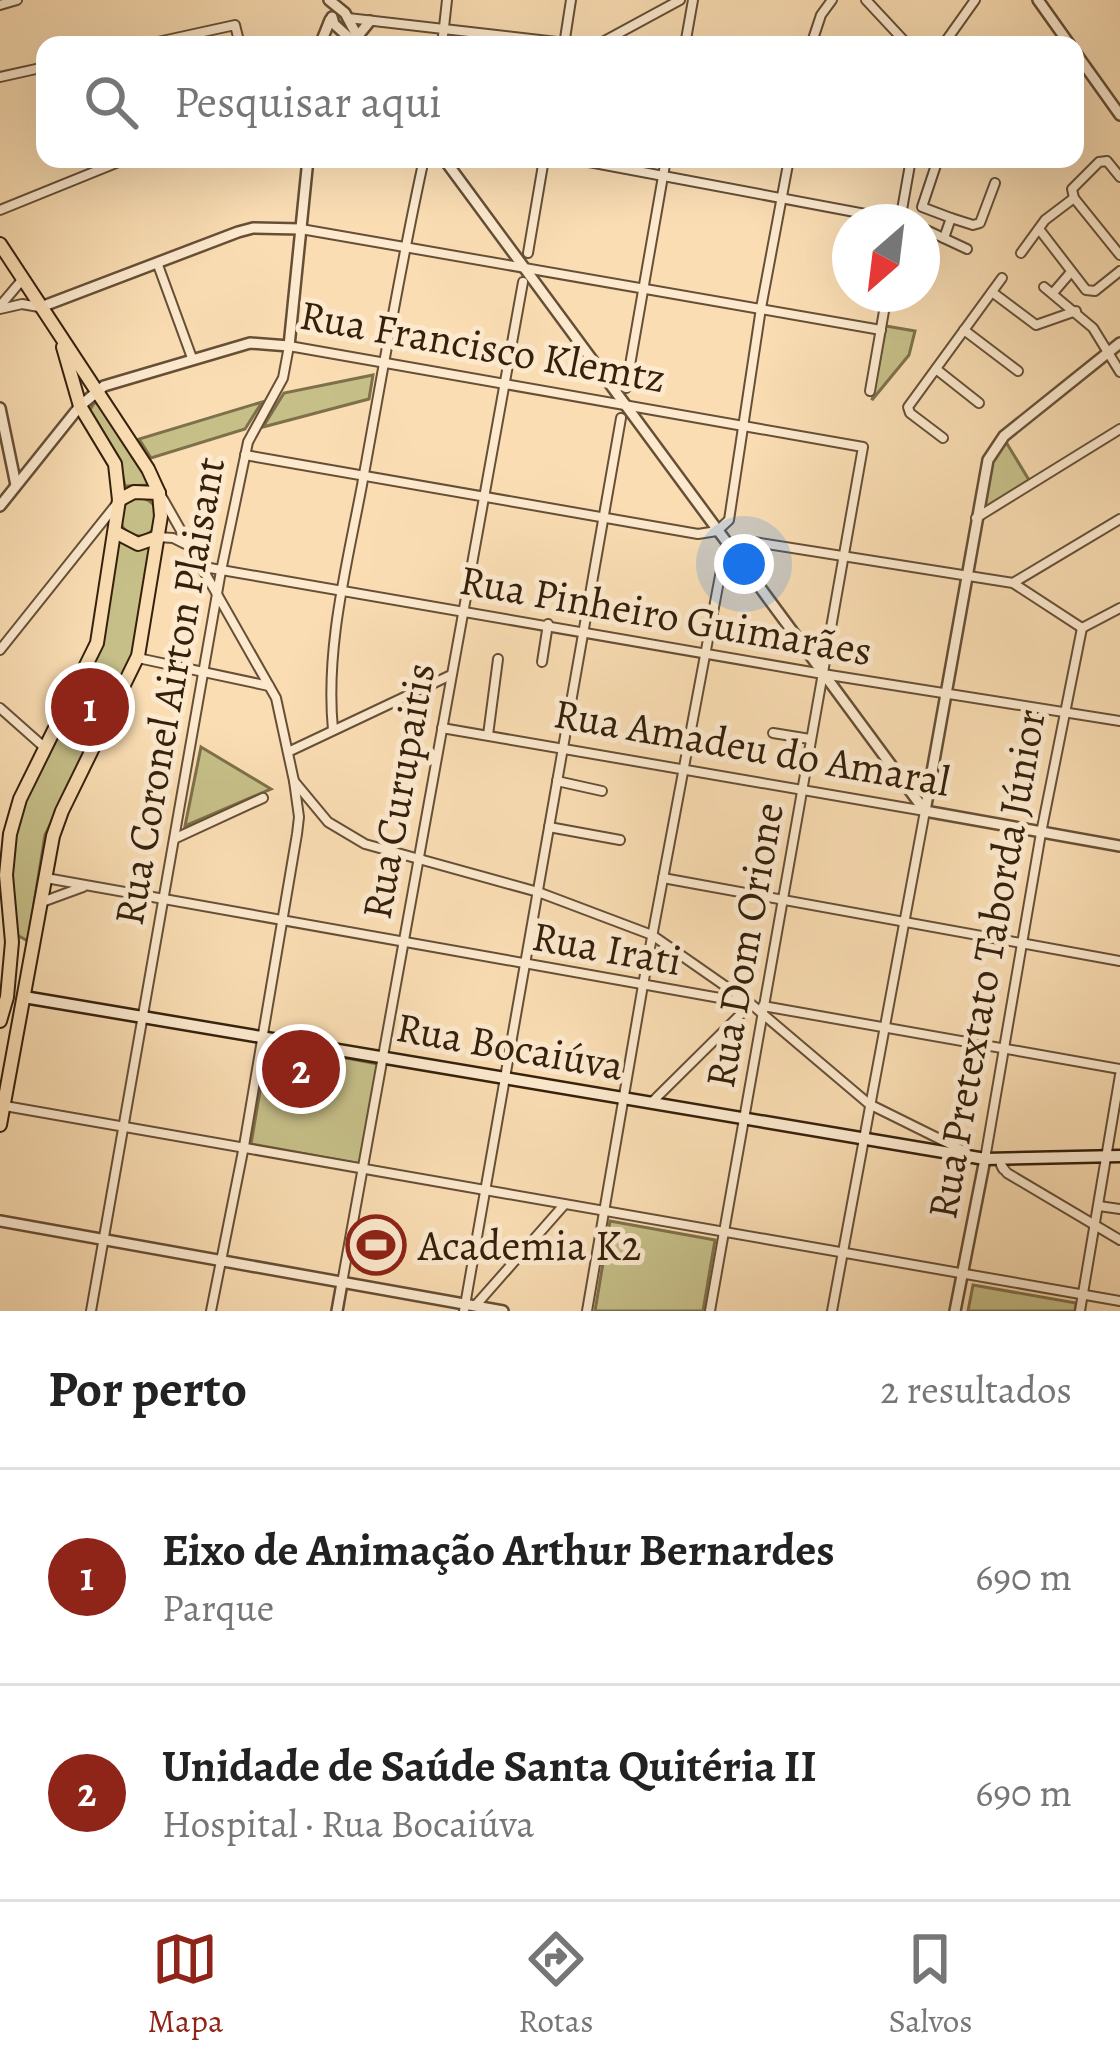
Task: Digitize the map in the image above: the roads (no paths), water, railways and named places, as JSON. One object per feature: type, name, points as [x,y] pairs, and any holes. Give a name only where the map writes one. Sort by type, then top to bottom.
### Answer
[{"type":"main road","points":[[0,244],[148,469],[159,493],[158,537],[137,658],[62,811],[0,1125]]},
{"type":"main road","points":[[0,1022],[7,997],[10,834],[20,799],[97,643],[119,500],[115,464],[80,406],[59,334]]},
{"type":"main road","points":[[119,500],[134,492],[159,493]]},
{"type":"main road","points":[[115,532],[138,544],[158,537]]},
{"type":"main road","points":[[8,935],[36,940]]},
{"type":"main road","points":[[8,935],[31,959]]},
{"type":"main road","name":"Rua Bocaiúva","points":[[24,997],[982,1159],[1113,1156]]},
{"type":"street","points":[[0,4],[16,0]]},
{"type":"street","points":[[326,0],[353,36]]},
{"type":"street","points":[[443,36],[446,0]]},
{"type":"street","points":[[565,36],[571,0]]},
{"type":"street","points":[[614,36],[680,0]]},
{"type":"street","points":[[687,36],[693,0]]},
{"type":"street","points":[[814,36],[820,15],[832,0]]},
{"type":"street","points":[[866,0],[900,36]]},
{"type":"street","points":[[949,36],[975,0]]},
{"type":"street","points":[[1039,0],[1063,36]]},
{"type":"street","points":[[339,18],[508,36]]},
{"type":"street","points":[[325,36],[339,18]]},
{"type":"street","points":[[361,36],[370,21]]},
{"type":"street","points":[[185,36],[235,25],[238,36]]},
{"type":"street","points":[[1084,66],[1120,115]]},
{"type":"street","points":[[0,77],[36,69]]},
{"type":"street","points":[[1120,176],[1108,161],[1099,162],[1073,184],[1074,198],[1120,255]]},
{"type":"street","points":[[0,210],[104,168]]},
{"type":"street","name":"Rua Coronel Airton Plaisant","points":[[91,1311],[220,571],[245,454],[283,378],[307,168]]},
{"type":"street","points":[[333,730],[329,688],[342,590],[422,168]]},
{"type":"street","points":[[451,168],[925,811]]},
{"type":"street","points":[[528,253],[542,168]]},
{"type":"street","points":[[621,168],[832,207]]},
{"type":"street","points":[[626,388],[664,168]]},
{"type":"street","points":[[245,454],[698,534],[717,531],[729,520],[787,168]]},
{"type":"street","points":[[905,204],[910,168]]},
{"type":"street","points":[[935,168],[922,207],[974,225],[980,223],[995,183]]},
{"type":"street","points":[[1021,253],[1039,229],[1074,198]]},
{"type":"street","points":[[944,238],[952,218]]},
{"type":"street","points":[[0,308],[22,304],[40,308],[253,228],[301,229],[881,330]]},
{"type":"street","points":[[1039,229],[1082,287],[1095,291],[1120,272]]},
{"type":"street","points":[[940,236],[968,249]]},
{"type":"street","points":[[158,265],[192,358]]},
{"type":"street","points":[[1052,320],[1053,293],[1071,272]]},
{"type":"street","points":[[943,438],[908,407],[1002,278]]},
{"type":"street","points":[[0,308],[22,279]]},
{"type":"street","name":"Rua Curupaitis","points":[[337,1311],[523,282]]},
{"type":"street","points":[[992,292],[1036,325],[1076,311]]},
{"type":"street","points":[[1053,293],[1076,311],[1120,372]]},
{"type":"street","points":[[870,391],[884,312]]},
{"type":"street","points":[[964,330],[1018,371]]},
{"type":"street","name":"Rua Francisco Klemtz","points":[[97,391],[250,343],[863,447]]},
{"type":"street","points":[[832,1311],[988,460],[996,445],[1120,343]]},
{"type":"street","points":[[936,369],[979,403]]},
{"type":"street","points":[[0,506],[97,391]]},
{"type":"street","points":[[0,408],[16,487]]},
{"type":"street","points":[[468,1307],[484,1190],[621,418]]},
{"type":"street","points":[[975,518],[1120,429]]},
{"type":"street","name":"Rua Dom Orione","points":[[710,1311],[863,447]]},
{"type":"street","points":[[159,493],[276,698],[299,817],[211,1311]]},
{"type":"street","points":[[0,650],[119,500]]},
{"type":"street","points":[[1013,583],[1120,519]]},
{"type":"street","points":[[94,535],[104,529],[115,532]]},
{"type":"street","points":[[158,537],[173,538],[191,549]]},
{"type":"street","points":[[728,545],[748,541],[1013,583],[1082,628],[1120,608]]},
{"type":"street","points":[[586,1311],[720,560],[728,545]]},
{"type":"street","name":"Rua Pinheiro Guimarães","points":[[202,567],[1120,721]]},
{"type":"street","points":[[542,662],[548,624]]},
{"type":"street","name":"Rua Pretextato Taborda Júnior","points":[[956,1311],[1082,628]]},
{"type":"street","points":[[137,658],[269,686]]},
{"type":"street","points":[[488,735],[498,659]]},
{"type":"street","points":[[288,752],[452,674]]},
{"type":"street","points":[[0,709],[45,747]]},
{"type":"street","name":"Rua Amadeu do Amaral","points":[[442,728],[1120,847]]},
{"type":"street","points":[[773,733],[810,739]]},
{"type":"street","points":[[294,781],[328,822],[345,834],[419,860],[538,892],[652,935],[752,1004],[651,1103]]},
{"type":"street","points":[[557,781],[602,791]]},
{"type":"street","points":[[174,838],[263,798]]},
{"type":"street","points":[[549,827],[620,840]]},
{"type":"street","points":[[0,846],[10,834]]},
{"type":"street","name":"Rua Irati","points":[[46,878],[1120,1072]]},
{"type":"street","points":[[663,878],[1120,961]]},
{"type":"street","points":[[42,902],[84,886]]},
{"type":"street","points":[[763,1010],[869,1104],[982,1159]]},
{"type":"street","points":[[1080,1311],[1113,1156],[1120,1072]]},
{"type":"street","points":[[4,1106],[1120,1301]]},
{"type":"street","points":[[1003,1169],[1120,1240]]},
{"type":"street","points":[[468,1307],[563,1205]]},
{"type":"street","points":[[1099,1206],[1120,1209]]},
{"type":"street","points":[[0,1221],[503,1311]]},
{"type":"place","name":"Eixo de Animação Arthur Bernardes","points":[[90,707]]},
{"type":"place","name":"Unidade de Saúde Santa Quitéria II","points":[[301,1069]]},
{"type":"place","name":"Academia K2","points":[[376,1245]]}]
